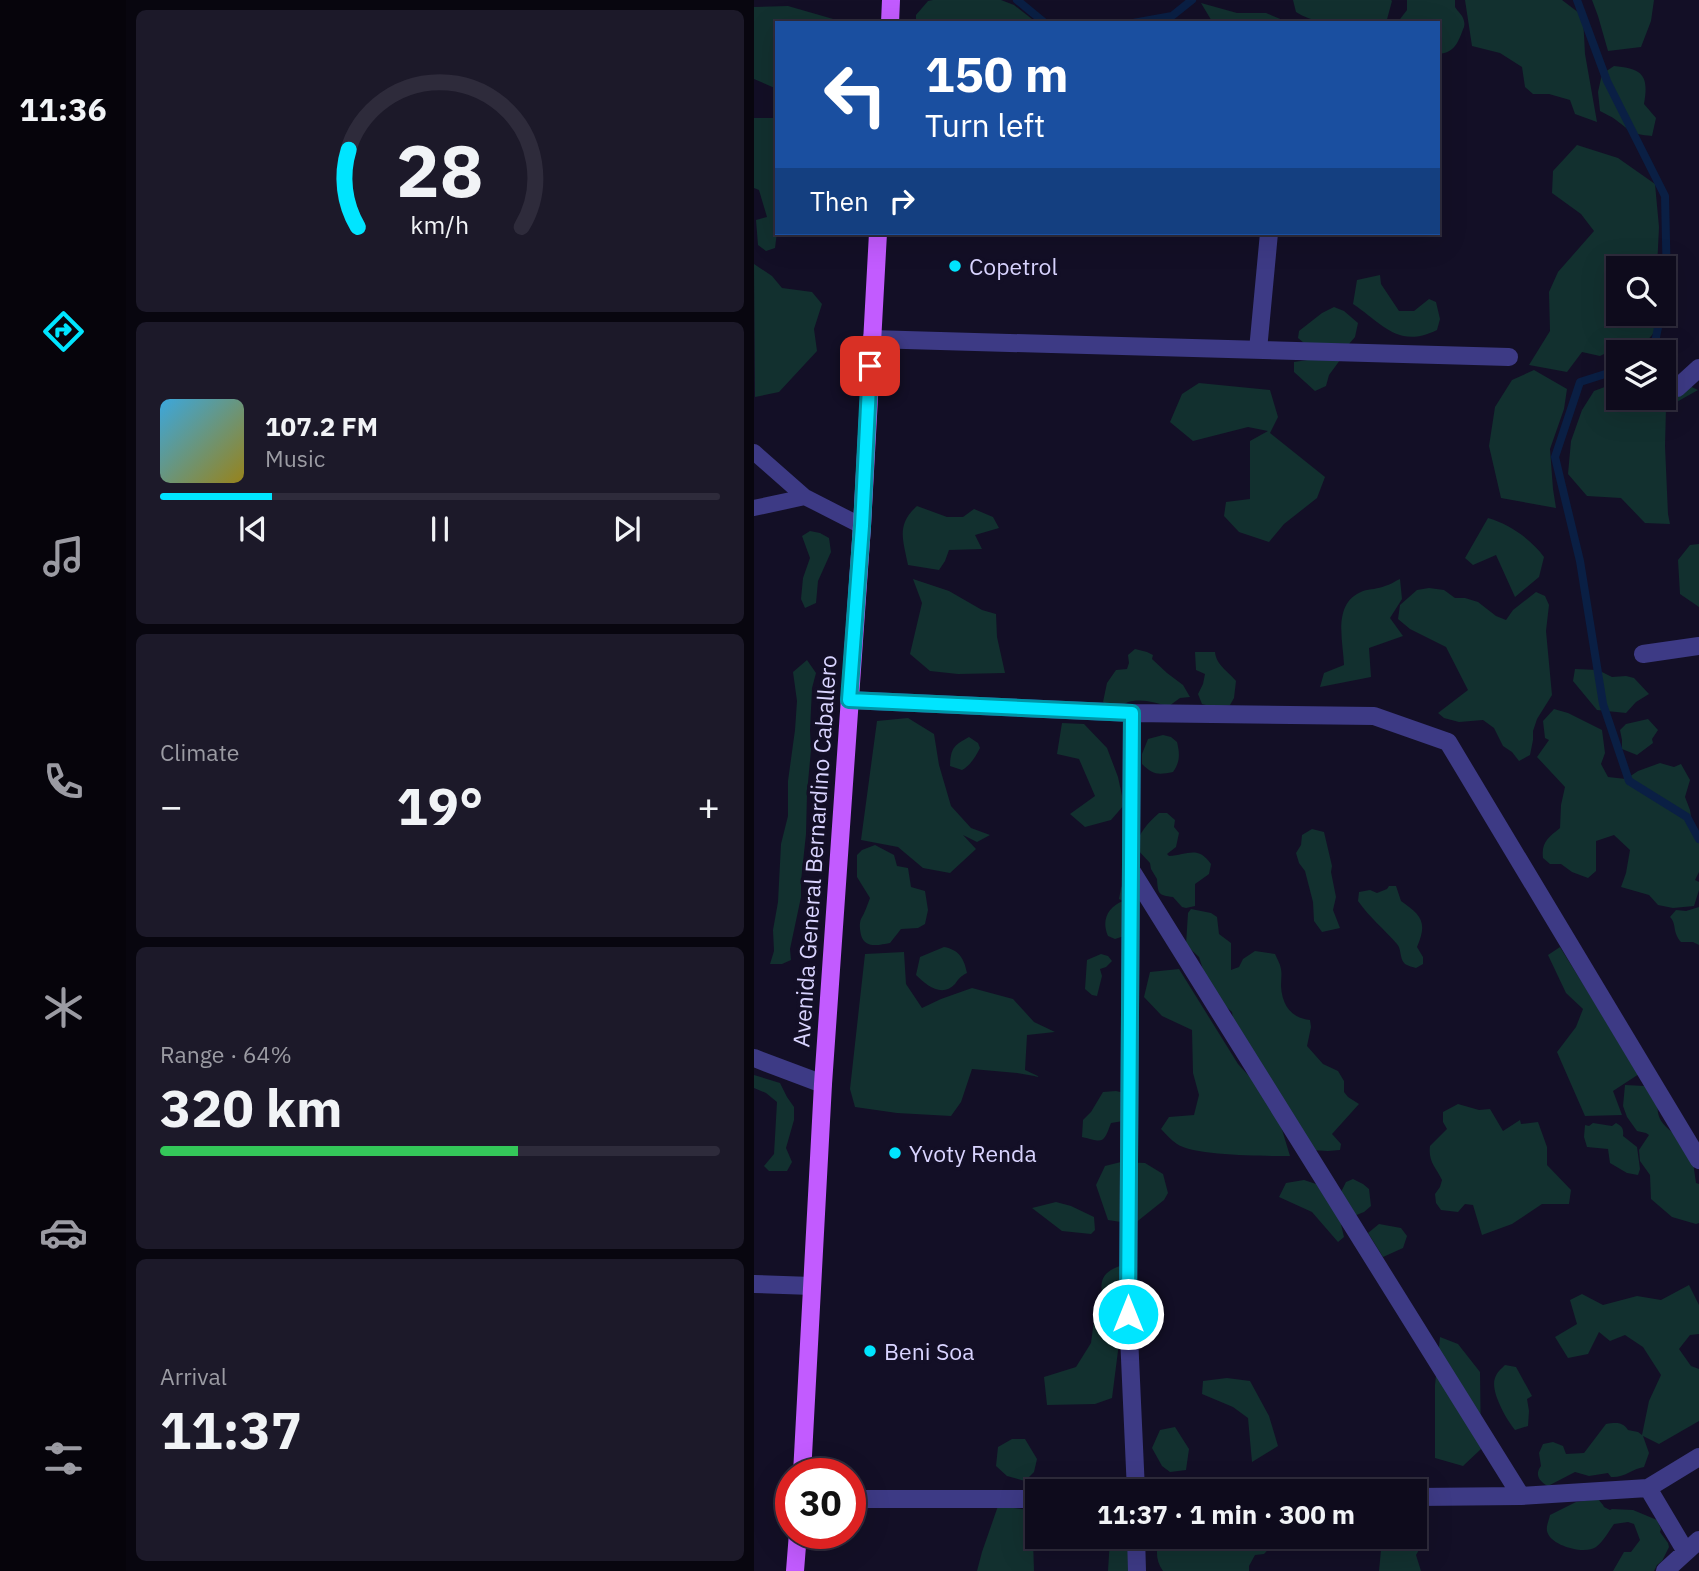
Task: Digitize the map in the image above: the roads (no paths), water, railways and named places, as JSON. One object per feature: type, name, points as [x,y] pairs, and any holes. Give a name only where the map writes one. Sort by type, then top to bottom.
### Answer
[{"type":"main road","points":[[890,21],[891,0]]},
{"type":"main road","name":"Avenida General Bernardino Caballero","points":[[803,1458],[823,1084],[862,526],[878,235]]},
{"type":"main road","points":[[795,1571],[797,1549]]},
{"type":"street","points":[[1258,350],[1268,235]]},
{"type":"street","points":[[871,339],[1509,357]]},
{"type":"street","points":[[1677,388],[1699,368]]},
{"type":"street","points":[[1643,654],[1699,646]]},
{"type":"street","points":[[849,700],[1132,713],[1374,716],[1448,742],[1699,1160]]},
{"type":"street","points":[[1132,713],[1128,1314],[1135,1479]]},
{"type":"street","points":[[1131,870],[1521,1496]]},
{"type":"street","points":[[754,1058],[823,1084]]},
{"type":"street","points":[[754,1284],[812,1286]]},
{"type":"street","points":[[1427,1497],[1521,1496],[1648,1488],[1699,1457]]},
{"type":"street","points":[[1648,1488],[1692,1546],[1665,1571]]},
{"type":"street","points":[[866,1499],[1025,1499]]},
{"type":"street","points":[[1136,1549],[1137,1571]]},
{"type":"lane","points":[[754,452],[805,496],[862,526]]},
{"type":"lane","points":[[754,508],[805,496]]},
{"type":"waterway","points":[[1017,0],[1043,21]]},
{"type":"waterway","points":[[1144,21],[1172,16],[1192,0]]},
{"type":"waterway","points":[[1577,0],[1607,81],[1665,196],[1666,256]]},
{"type":"waterway","points":[[1655,340],[1658,326]]},
{"type":"waterway","points":[[1606,374],[1580,382],[1555,457],[1580,561],[1603,704],[1629,781],[1687,817],[1699,839]]},
{"type":"place","name":"Copetrol","points":[[955,266]]},
{"type":"place","name":"Yvoty Renda","points":[[895,1153]]},
{"type":"place","name":"Beni Soa","points":[[870,1351]]}]
